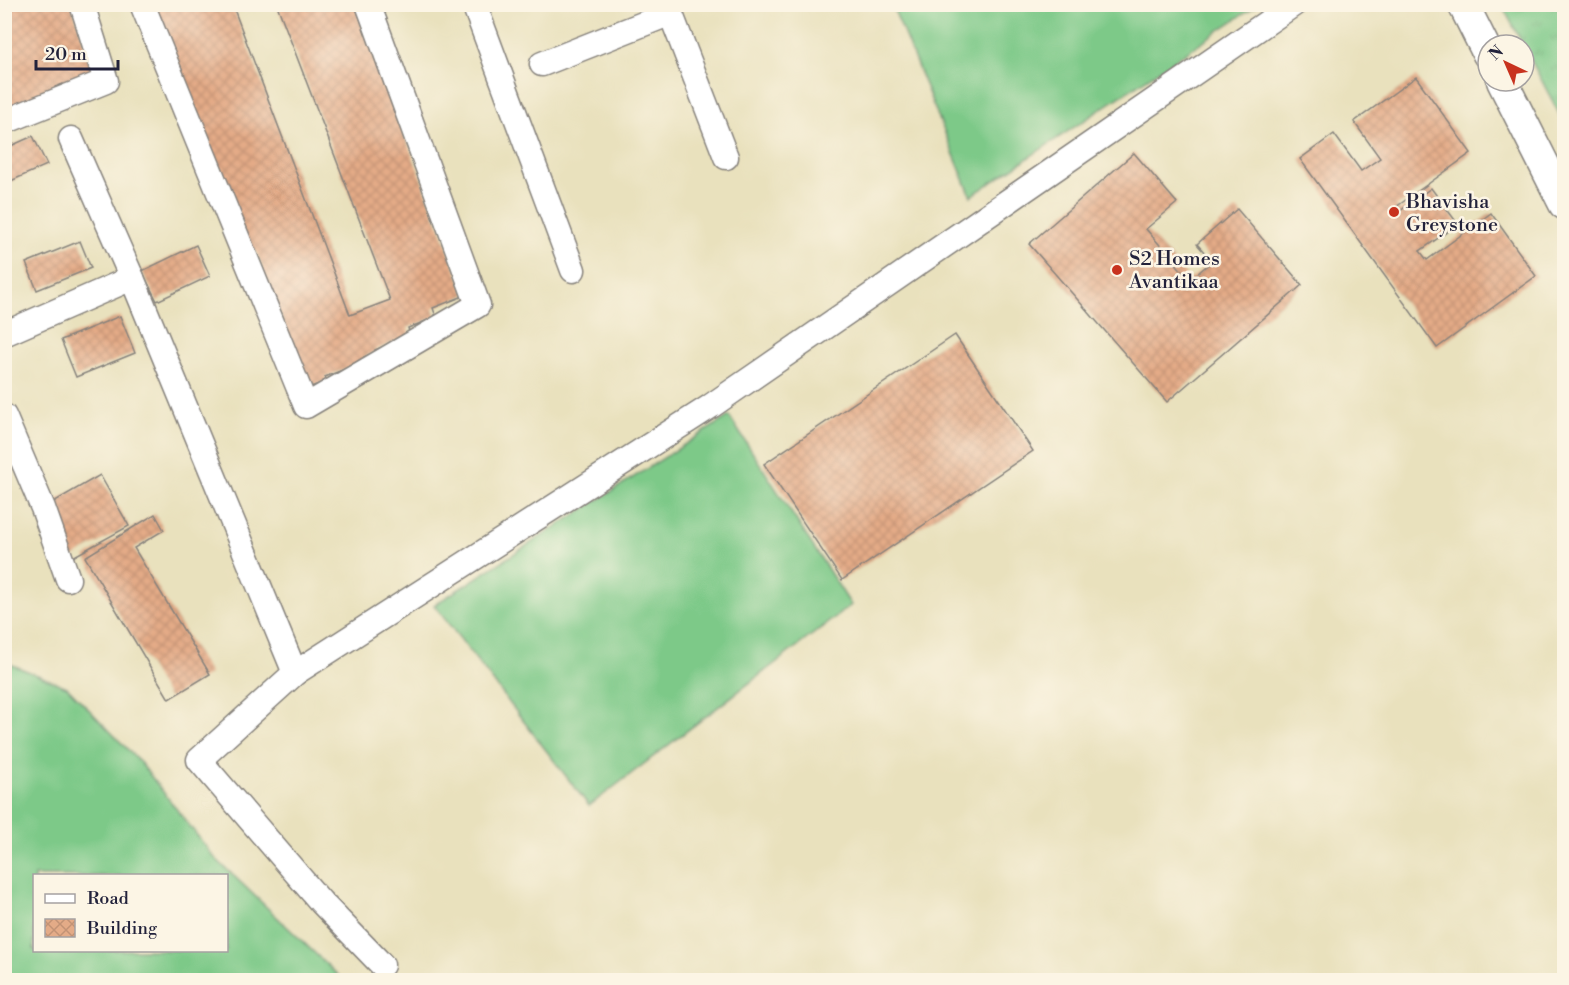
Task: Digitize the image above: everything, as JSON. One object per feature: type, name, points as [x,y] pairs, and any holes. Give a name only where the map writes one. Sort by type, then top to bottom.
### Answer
[{"type":"street","points":[[4,122],[106,81],[82,4]]},
{"type":"street","points":[[142,4],[306,406],[478,305],[368,4]]},
{"type":"street","points":[[474,4],[573,270]]},
{"type":"street","points":[[382,965],[321,902],[199,760],[295,673],[711,406],[1294,4]]},
{"type":"street","points":[[1463,4],[1478,33]]},
{"type":"street","points":[[542,64],[669,9],[726,157]]},
{"type":"street","points":[[1508,93],[1564,204]]},
{"type":"street","points":[[70,139],[132,278],[295,673]]},
{"type":"street","points":[[4,334],[132,278]]},
{"type":"street","points":[[4,416],[43,508],[68,579]]},
{"type":"green space","points":[[892,5],[1257,5],[971,196]]},
{"type":"green space","points":[[1502,5],[1564,5],[1564,123],[1536,70],[1536,33],[1517,33]]},
{"type":"green space","points":[[729,416],[851,605],[589,806],[434,605]]},
{"type":"green space","points":[[5,662],[67,687],[139,761],[214,857],[343,980],[5,980]]},
{"type":"building","points":[[4,4],[72,4],[95,78],[64,87],[63,84],[55,87],[57,96],[4,111]]},
{"type":"building","points":[[153,4],[232,4],[350,315],[390,300],[277,5],[355,5],[466,295],[433,308],[436,317],[408,328],[410,336],[375,350],[376,352],[364,357],[365,361],[325,377],[327,381],[308,388],[255,249],[247,253]]},
{"type":"building","name":"Bhavisha Greystone","points":[[1416,77],[1471,153],[1396,207],[1400,211],[1431,188],[1458,224],[1420,251],[1427,260],[1491,213],[1536,276],[1437,348],[1300,159],[1334,134],[1361,171],[1380,158],[1354,122]]},
{"type":"building","points":[[33,136],[47,165],[4,184],[4,149]]},
{"type":"building","name":"S2 Homes Avantikaa","points":[[1134,153],[1177,203],[1146,229],[1190,280],[1212,261],[1197,244],[1237,209],[1302,285],[1167,402],[1029,244]]},
{"type":"building","points":[[80,241],[91,268],[37,290],[26,263]]},
{"type":"building","points":[[196,245],[210,276],[157,301],[142,271]]},
{"type":"building","points":[[120,316],[135,353],[76,377],[61,340]]},
{"type":"building","points":[[955,335],[1033,451],[842,580],[764,464]]},
{"type":"building","points":[[100,475],[129,526],[71,558],[43,508]]},
{"type":"building","points":[[155,514],[164,530],[134,548],[210,674],[169,699],[85,557]]},
{"type":"place","name":"Bhavisha Greystone","points":[[1394,212]]},
{"type":"place","name":"S2 Homes Avantikaa","points":[[1117,270]]}]
